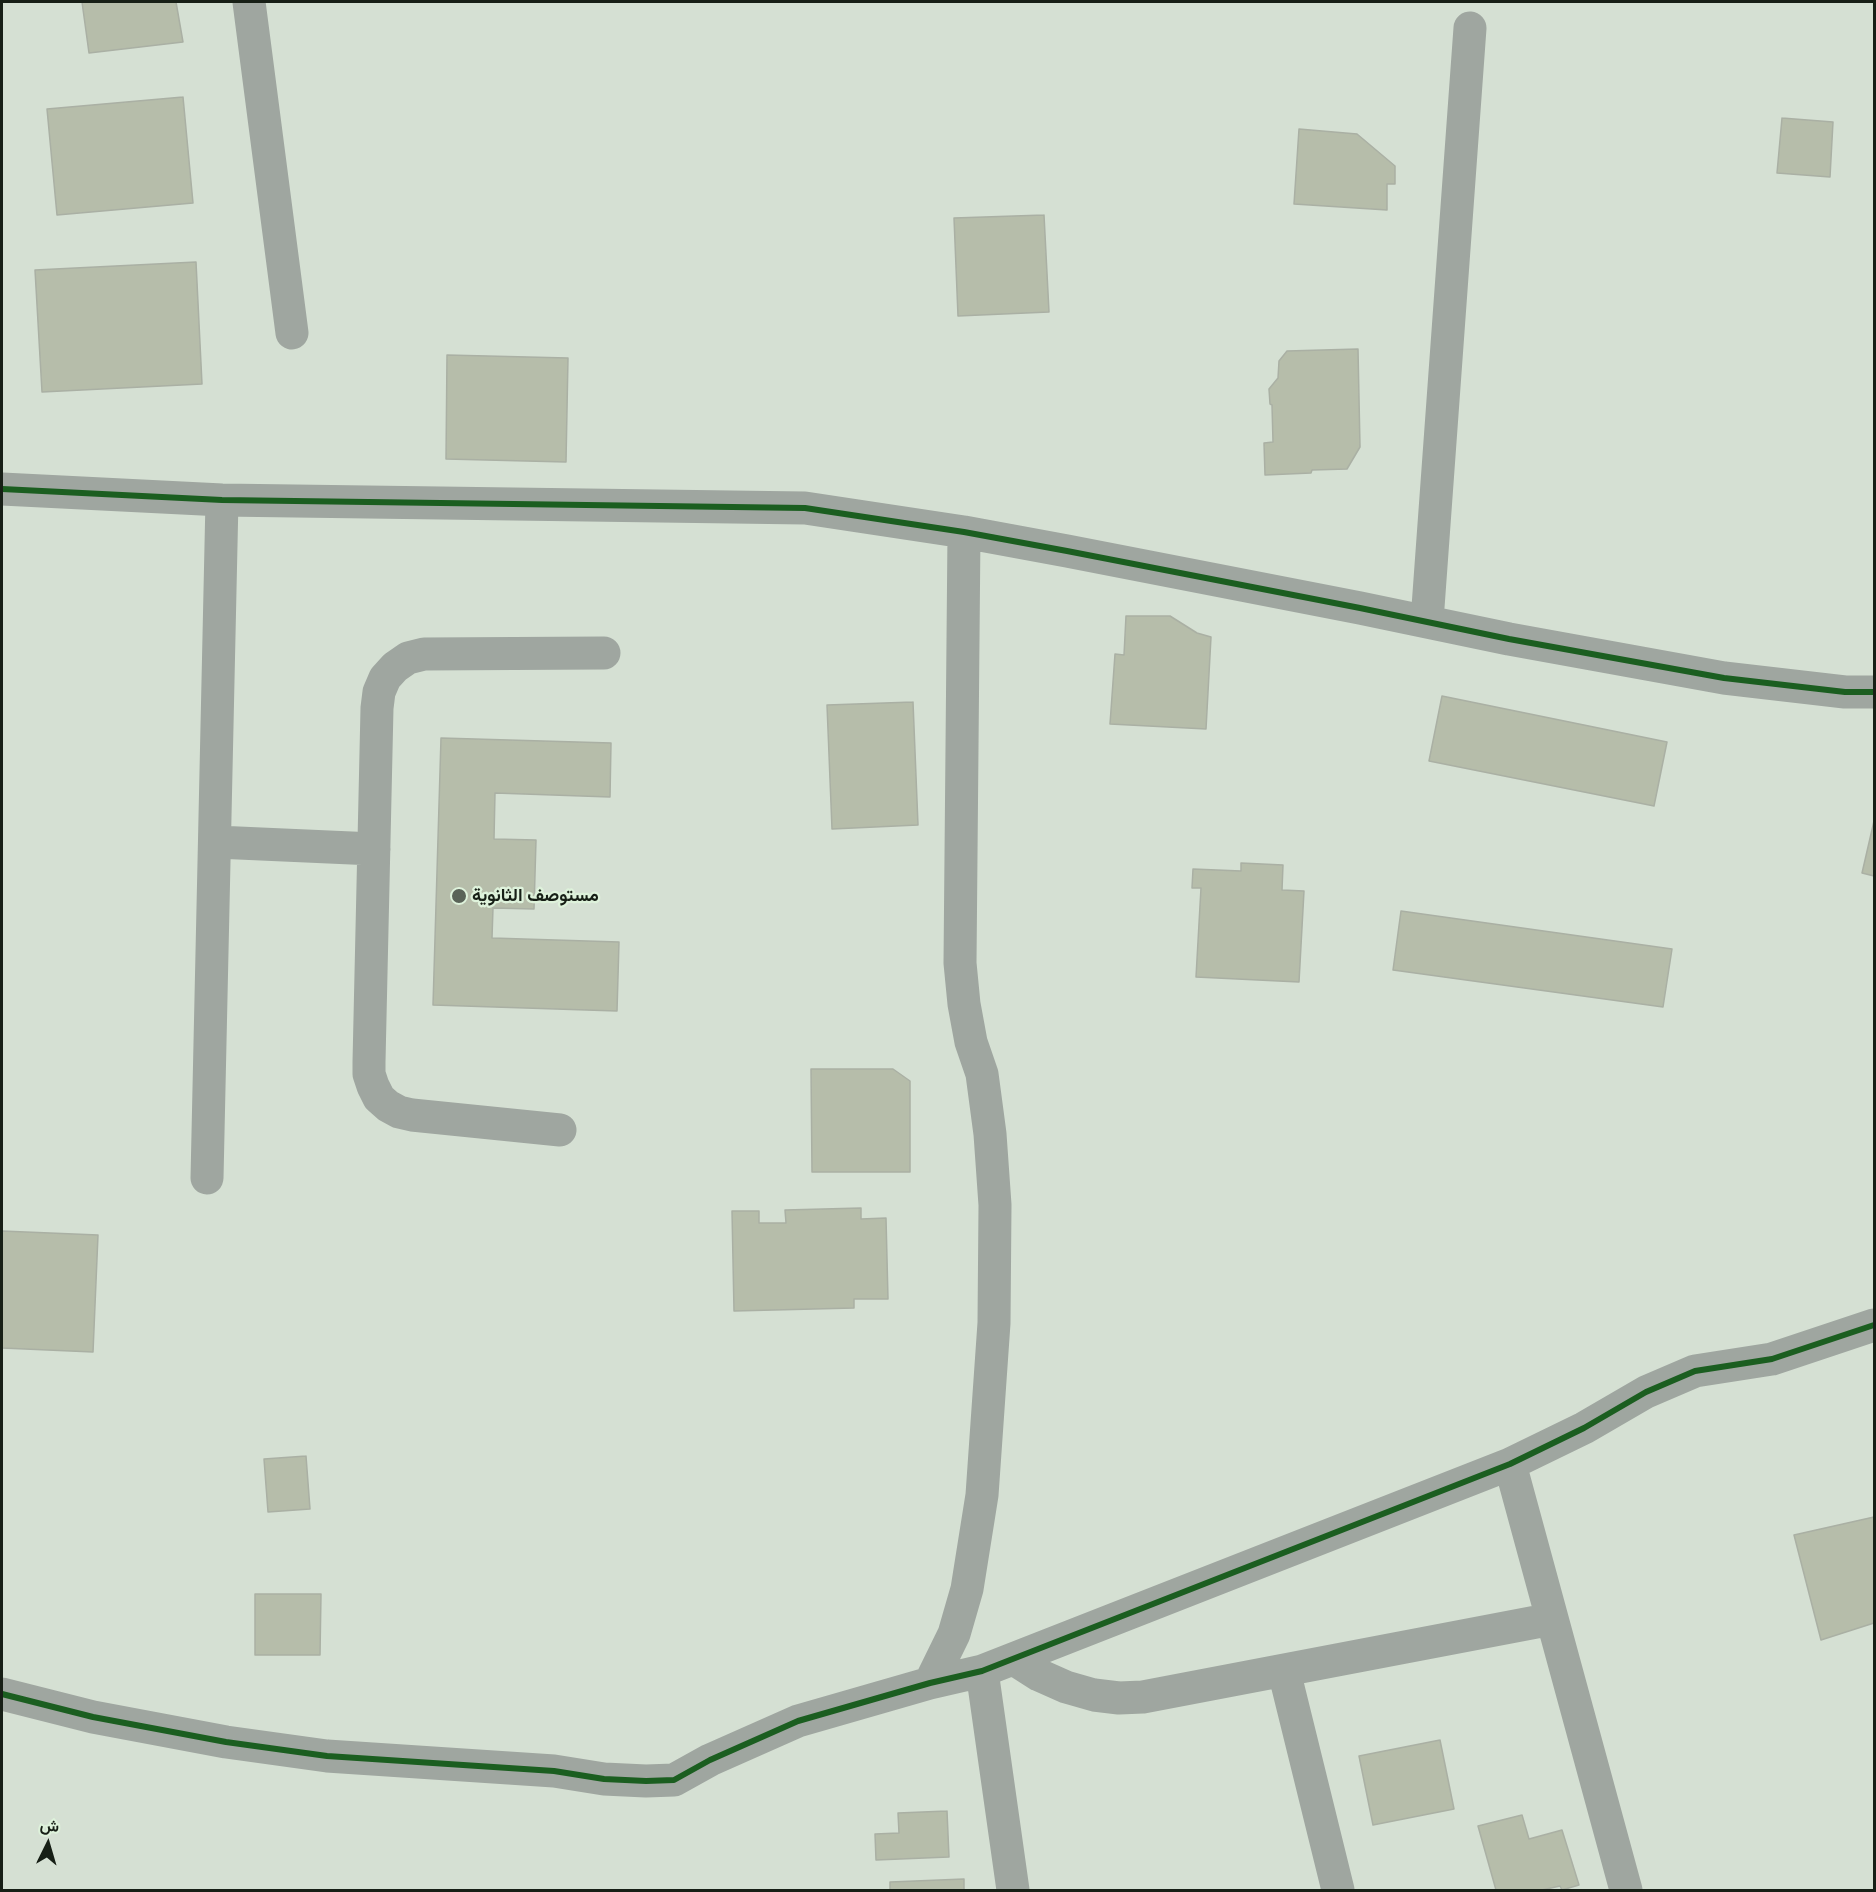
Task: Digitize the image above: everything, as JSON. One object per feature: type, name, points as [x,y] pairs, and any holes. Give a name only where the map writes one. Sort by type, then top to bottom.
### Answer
[{"type":"street","points":[[249,2],[292,333]]},
{"type":"street","points":[[1427,621],[1470,28]]},
{"type":"street","points":[[2,489],[222,500],[805,508],[1067,550],[1509,639],[1724,678],[1845,692],[1875,692]]},
{"type":"street","points":[[207,1178],[222,500]]},
{"type":"street","points":[[930,1683],[954,1634],[967,1589],[982,1495],[994,1323],[995,1205],[990,1134],[982,1074],[971,1042],[964,1004],[960,963],[964,532]]},
{"type":"street","points":[[560,1130],[399,1112],[379,1098],[373,1086],[369,1074],[377,708],[379,692],[385,678],[408,658],[424,654],[604,653]]},
{"type":"street","points":[[216,842],[374,849]]},
{"type":"street","points":[[2,1694],[93,1717],[226,1742],[327,1756],[554,1772],[604,1779],[674,1780],[710,1760],[798,1721],[930,1683],[982,1671],[1510,1464],[1584,1428],[1646,1392],[1695,1371],[1772,1359],[1875,1325]]},
{"type":"street","points":[[1510,1464],[1626,1890]]},
{"type":"street","points":[[1014,1659],[1066,1688],[1119,1698],[1143,1697],[1552,1619]]},
{"type":"street","points":[[982,1671],[1013,1890]]},
{"type":"street","points":[[1284,1671],[1338,1890]]},
{"type":"building","points":[[82,2],[176,2],[183,42],[89,53]]},
{"type":"building","points":[[183,97],[193,203],[57,215],[47,109]]},
{"type":"building","points":[[1782,118],[1833,122],[1830,177],[1777,173]]},
{"type":"building","points":[[1299,129],[1357,134],[1395,166],[1395,184],[1387,184],[1387,210],[1294,204]]},
{"type":"building","points":[[1044,215],[1049,312],[958,316],[954,218]]},
{"type":"building","points":[[196,262],[202,384],[42,392],[35,270]]},
{"type":"building","points":[[1358,349],[1360,447],[1347,469],[1265,475],[1264,443],[1273,442],[1269,389],[1278,378],[1279,361],[1287,351]]},
{"type":"building","points":[[447,355],[568,358],[566,462],[446,459]]},
{"type":"building","points":[[1126,616],[1170,616],[1197,633],[1211,637],[1206,729],[1110,724],[1115,654],[1124,655]]},
{"type":"building","points":[[1442,696],[1667,742],[1654,806],[1429,761]]},
{"type":"building","points":[[913,702],[918,825],[832,829],[827,705]]},
{"type":"building","points":[[441,738],[611,743],[610,797],[495,793],[494,839],[536,840],[534,909],[493,908],[492,938],[619,942],[617,1011],[433,1005]]},
{"type":"building","points":[[1874,821],[1874,876],[1862,873]]},
{"type":"building","points":[[1241,863],[1283,865],[1282,890],[1304,891],[1299,982],[1196,977],[1201,888],[1192,888],[1193,869],[1241,871]]},
{"type":"building","points":[[1401,911],[1672,949],[1663,1007],[1393,970]]},
{"type":"building","points":[[811,1069],[893,1069],[910,1081],[910,1172],[812,1172]]},
{"type":"building","points":[[861,1208],[861,1219],[886,1218],[888,1299],[854,1299],[854,1308],[734,1311],[732,1211],[759,1211],[759,1223],[786,1223],[785,1210]]},
{"type":"building","points":[[2,1231],[98,1235],[93,1352],[2,1348]]},
{"type":"building","points":[[306,1456],[310,1509],[268,1512],[264,1459]]},
{"type":"building","points":[[1874,1517],[1874,1623],[1821,1640],[1794,1535]]},
{"type":"building","points":[[255,1594],[321,1594],[320,1655],[255,1655]]},
{"type":"building","points":[[1440,1740],[1454,1809],[1373,1825],[1359,1756]]},
{"type":"building","points":[[947,1811],[949,1857],[876,1860],[875,1834],[899,1833],[898,1813]]},
{"type":"building","points":[[1522,1815],[1529,1839],[1562,1830],[1579,1885],[1562,1890],[1560,1886],[1542,1890],[1496,1890],[1478,1826]]},
{"type":"building","points":[[964,1879],[964,1890],[890,1890],[890,1882]]},
{"type":"cycle path","points":[[2,489],[222,500],[805,508],[964,532],[1067,551],[1509,639],[1724,678],[1845,692],[1874,692]]},
{"type":"cycle path","points":[[2,1694],[93,1717],[226,1742],[327,1756],[554,1771],[604,1779],[674,1780],[710,1760],[798,1721],[930,1683],[982,1671],[1510,1464],[1584,1428],[1646,1392],[1695,1371],[1772,1359],[1874,1325]]},
{"type":"place","name":"مستوصف الثانوية","points":[[459,896]]}]
